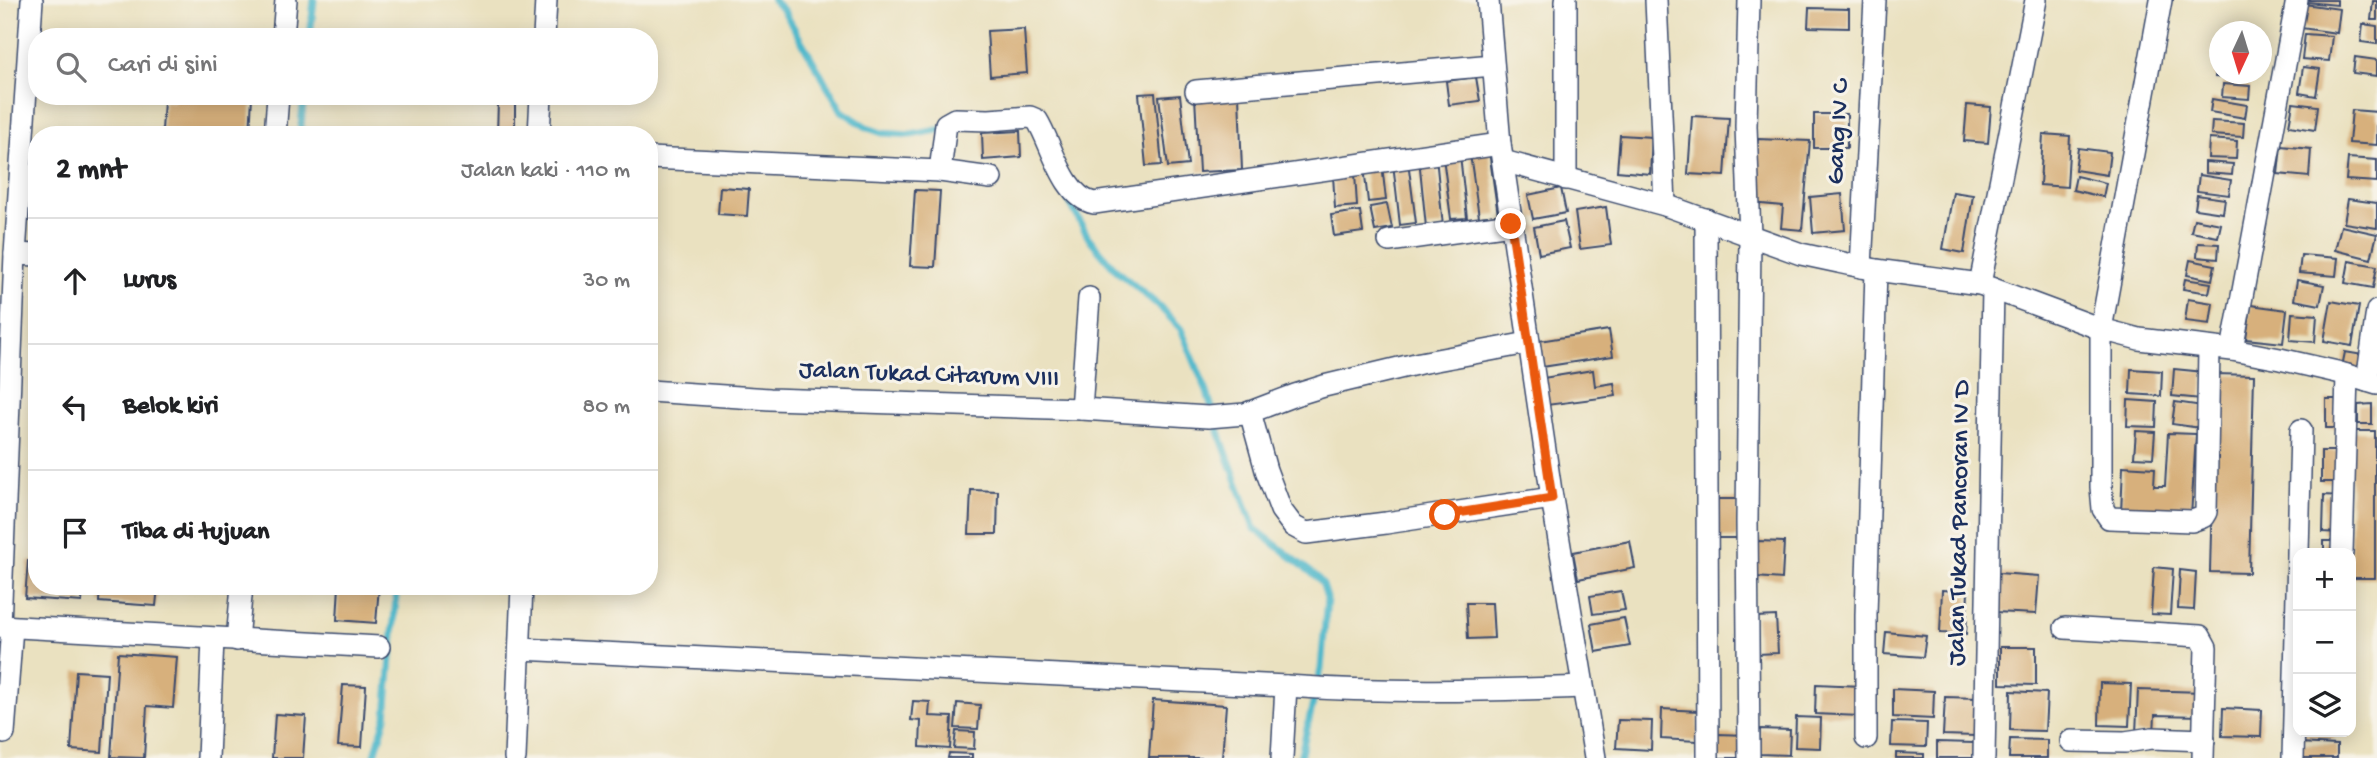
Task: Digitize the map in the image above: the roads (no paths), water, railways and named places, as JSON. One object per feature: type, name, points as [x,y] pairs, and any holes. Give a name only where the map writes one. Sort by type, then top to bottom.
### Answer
[{"type":"street","points":[[30,28],[32,0]]},
{"type":"street","points":[[284,28],[286,0]]},
{"type":"street","points":[[544,28],[546,0]]},
{"type":"street","points":[[1488,0],[1511,224],[1595,758]]},
{"type":"street","points":[[1566,0],[1566,179]]},
{"type":"street","points":[[1656,0],[1665,205]]},
{"type":"street","points":[[1749,0],[1746,127],[1750,237],[1747,521],[1749,758]]},
{"type":"street","name":"Gang IV C","points":[[1866,738],[1868,269],[1875,0]]},
{"type":"street","name":"Jalan Tukad Pancoran IV D","points":[[1984,758],[1987,287],[2036,0]]},
{"type":"street","points":[[2161,0],[2101,329],[2101,487],[2103,509],[2109,518],[2192,521],[2203,517],[2206,512],[2209,349]]},
{"type":"street","points":[[2232,350],[2297,0]]},
{"type":"street","points":[[4,733],[4,627],[15,254],[28,60]]},
{"type":"street","points":[[1196,91],[1493,65]]},
{"type":"street","points":[[276,126],[277,105]]},
{"type":"street","points":[[539,126],[541,105]]},
{"type":"street","points":[[941,162],[946,124],[955,119],[1030,117],[1037,120],[1064,178],[1081,198],[1094,203],[1502,153],[1566,179],[1665,205],[1801,254],[1868,269],[1987,287],[2101,329],[2139,338],[2232,350],[2363,380]]},
{"type":"street","points":[[658,158],[941,162],[991,178]]},
{"type":"street","points":[[1706,219],[1708,758]]},
{"type":"street","points":[[1390,241],[1511,224]]},
{"type":"street","points":[[15,254],[28,255]]},
{"type":"street","points":[[1082,409],[1089,298]]},
{"type":"street","points":[[2343,548],[2363,380],[2377,311]]},
{"type":"street","name":"Jalan Tukad Citarum VIII","points":[[658,392],[1082,409],[1208,417],[1247,413],[1324,386],[1420,363],[1528,343]]},
{"type":"street","points":[[1247,413],[1281,510],[1293,526],[1306,533],[1552,498]]},
{"type":"street","points":[[2293,758],[2301,430]]},
{"type":"street","points":[[237,640],[241,595]]},
{"type":"street","points":[[515,758],[522,595]]},
{"type":"street","points":[[4,627],[379,647]]},
{"type":"street","points":[[2065,628],[2200,636],[2206,646],[2204,749],[2152,738],[2124,742],[2071,741]]},
{"type":"street","points":[[208,758],[213,639]]},
{"type":"street","points":[[520,649],[1332,690],[1454,692],[1582,687]]},
{"type":"street","points":[[1282,758],[1292,686]]},
{"type":"waterway","points":[[311,28],[314,0]]},
{"type":"waterway","points":[[773,0],[784,11],[842,111],[868,128],[882,133],[911,135],[943,129]]},
{"type":"waterway","points":[[301,126],[303,105]]},
{"type":"waterway","points":[[1066,195],[1088,237],[1117,271],[1159,306],[1181,329],[1207,392],[1254,528],[1317,577],[1323,585],[1327,598],[1321,669],[1300,758]]},
{"type":"waterway","points":[[374,758],[386,717],[396,595]]}]
